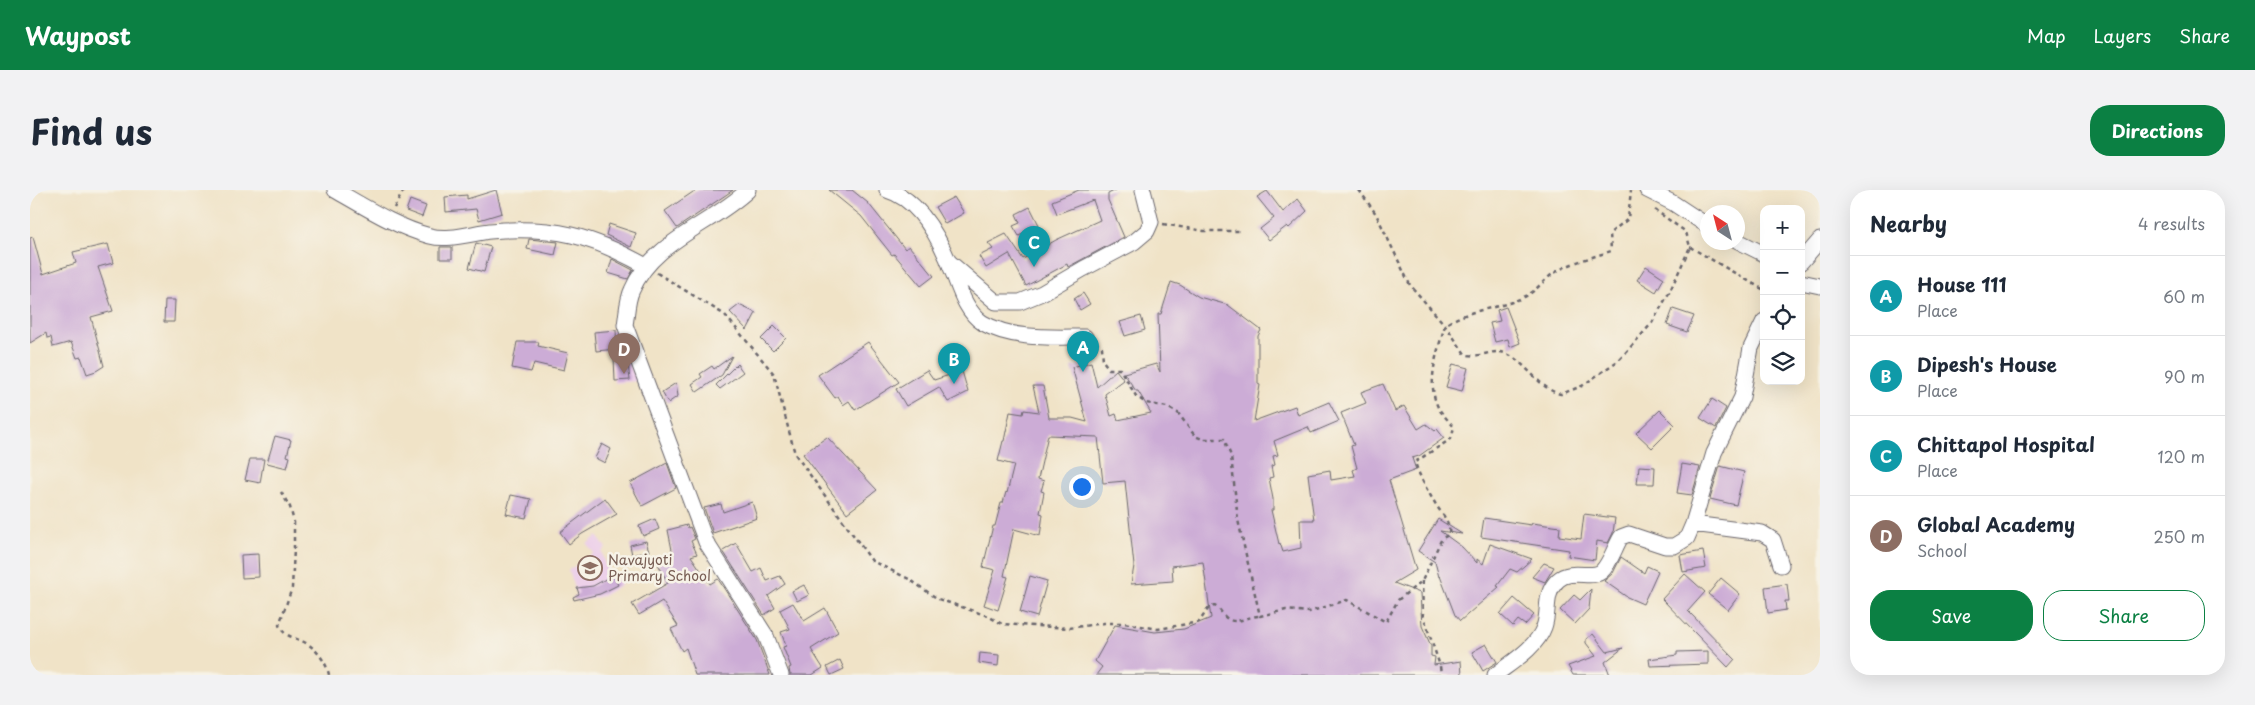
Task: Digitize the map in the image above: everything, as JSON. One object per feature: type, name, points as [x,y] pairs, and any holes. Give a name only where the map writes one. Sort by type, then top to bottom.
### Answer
[{"type":"street","points":[[334,190],[387,220],[431,237],[530,229],[563,232],[619,251],[646,266]]},
{"type":"street","points":[[748,190],[739,199],[681,237],[646,266],[631,291],[625,325],[706,542],[766,636],[781,675]]},
{"type":"street","points":[[887,190],[909,200],[917,207],[948,261],[964,300],[981,322],[995,329],[1025,336],[1085,337]]},
{"type":"street","points":[[948,261],[996,302],[1020,302],[1042,293],[1134,242],[1148,231],[1151,222],[1143,190]]},
{"type":"street","points":[[1647,190],[1673,203],[1700,221]]},
{"type":"street","points":[[1805,257],[1820,240]]},
{"type":"street","points":[[1745,244],[1760,252]]},
{"type":"street","points":[[1805,283],[1820,286]]},
{"type":"street","points":[[1495,675],[1522,653],[1540,633],[1544,626],[1550,591],[1557,580],[1566,574],[1595,574],[1602,571],[1621,537],[1628,534],[1665,546],[1674,546],[1687,538],[1714,453],[1742,397],[1751,348],[1760,329]]},
{"type":"street","points":[[1693,524],[1762,533],[1772,540],[1780,565]]},
{"type":"path","points":[[387,220],[404,190]]},
{"type":"path","points":[[1359,190],[1376,214],[1410,285],[1445,325],[1464,354],[1469,356],[1493,352],[1505,353],[1556,393],[1573,391],[1618,360],[1652,323],[1670,292],[1690,246],[1686,232],[1654,210]]},
{"type":"path","points":[[1441,675],[1440,666],[1423,614],[1422,581],[1442,538],[1449,535],[1450,529],[1443,513],[1436,506],[1415,462],[1451,439],[1454,427],[1440,409],[1434,389],[1433,376],[1445,325],[1453,319],[1484,308],[1500,306],[1522,298],[1534,291],[1551,275],[1571,265],[1611,251],[1610,233],[1628,219],[1631,190]]},
{"type":"path","points":[[1151,222],[1204,231],[1240,231]]},
{"type":"path","points":[[1690,246],[1760,288]]},
{"type":"path","points":[[646,266],[725,315],[774,374],[795,454],[872,561],[909,579],[938,599],[988,616],[1002,624],[1046,627],[1068,628],[1104,623],[1124,623],[1142,628],[1174,627],[1199,622],[1208,609],[1214,606],[1219,608],[1226,619],[1233,621],[1252,615],[1260,616],[1286,610],[1308,612],[1347,600],[1386,622],[1398,600],[1422,581]]},
{"type":"path","points":[[1085,337],[1102,347],[1103,361],[1109,369],[1120,369],[1136,396],[1146,403],[1178,413],[1195,436],[1202,439],[1224,439],[1230,456],[1238,520],[1260,616]]},
{"type":"path","points":[[282,492],[290,507],[294,522],[294,549],[292,588],[279,625],[285,635],[309,644],[319,654],[329,675]]},
{"type":"shaded area","points":[[628,353],[631,367],[638,381],[614,383],[611,358]]},
{"type":"shaded area","name":"Navajyoti Primary School","points":[[597,536],[606,548],[602,552],[605,565],[622,584],[603,596],[578,602],[569,570],[594,553],[587,544]]},
{"type":"building","points":[[496,190],[502,213],[479,220],[476,209],[446,212],[445,197],[467,195],[467,199]]},
{"type":"building","points":[[696,190],[733,190],[677,228],[665,211]]},
{"type":"building","points":[[829,190],[852,190],[868,203],[905,249],[909,246],[934,276],[921,286],[894,254],[892,255],[861,216]]},
{"type":"building","points":[[1079,190],[1116,190],[1108,194],[1108,200],[1124,237],[1068,267],[1067,264],[1026,286],[1009,254],[986,268],[979,256],[993,249],[988,243],[1006,234],[1023,259],[1056,240],[1100,220],[1093,200],[1057,214],[1052,201]]},
{"type":"building","points":[[1267,191],[1283,212],[1298,199],[1307,211],[1289,228],[1287,226],[1269,240],[1260,229],[1274,218],[1257,197]]},
{"type":"building","points":[[954,197],[964,213],[945,224],[935,207]]},
{"type":"building","points":[[410,200],[426,206],[422,217],[406,211]]},
{"type":"building","points":[[1030,207],[1039,225],[1019,236],[1013,226],[1020,223],[1016,214]]},
{"type":"building","points":[[609,224],[636,233],[631,247],[606,235]]},
{"type":"building","points":[[33,237],[43,274],[76,263],[73,252],[108,244],[113,263],[98,267],[113,311],[91,317],[104,366],[96,371],[87,374],[81,357],[77,358],[71,342],[53,347],[51,337],[47,338],[46,333],[30,343],[30,238]]},
{"type":"building","points":[[529,239],[558,242],[555,255],[527,249]]},
{"type":"building","points":[[476,243],[491,247],[484,272],[469,268]]},
{"type":"building","points":[[440,247],[452,247],[452,259],[440,259]]},
{"type":"building","points":[[612,259],[633,270],[628,279],[608,273]]},
{"type":"building","points":[[1646,266],[1664,278],[1656,292],[1637,280]]},
{"type":"building","points":[[1171,282],[1180,285],[1199,297],[1228,305],[1261,330],[1258,336],[1258,384],[1260,385],[1254,421],[1295,406],[1298,415],[1329,402],[1339,421],[1311,433],[1308,427],[1274,441],[1278,455],[1273,456],[1275,465],[1271,466],[1273,477],[1269,478],[1273,499],[1273,510],[1271,510],[1279,544],[1283,552],[1301,548],[1300,520],[1314,520],[1308,474],[1330,470],[1331,480],[1355,476],[1353,470],[1357,468],[1351,446],[1354,445],[1341,413],[1366,403],[1361,392],[1383,384],[1395,411],[1404,406],[1418,429],[1426,424],[1435,431],[1437,429],[1444,438],[1419,456],[1412,458],[1416,470],[1389,480],[1416,570],[1394,583],[1420,593],[1422,626],[1431,646],[1431,656],[1435,657],[1434,665],[1461,661],[1462,675],[1096,675],[1102,667],[1095,661],[1115,625],[1155,632],[1184,629],[1211,618],[1203,562],[1172,566],[1173,581],[1131,584],[1134,566],[1125,481],[1103,483],[1098,437],[1048,435],[1038,479],[1044,481],[1041,491],[1044,492],[1040,513],[1043,514],[1040,536],[1014,529],[1004,576],[1008,577],[998,610],[984,605],[995,570],[983,567],[993,526],[995,526],[1001,503],[1003,503],[1007,493],[1014,465],[998,461],[1010,412],[1023,414],[1024,410],[1039,412],[1033,386],[1043,386],[1049,418],[1072,418],[1087,422],[1072,367],[1091,362],[1097,387],[1116,370],[1124,380],[1105,394],[1111,416],[1116,414],[1118,420],[1151,413],[1138,391],[1136,391],[1124,373],[1156,364],[1160,372],[1158,314],[1161,314]]},
{"type":"building","points":[[1083,293],[1090,304],[1080,310],[1074,299]]},
{"type":"building","points":[[165,300],[175,300],[174,322],[164,322]]},
{"type":"building","points":[[739,305],[756,313],[747,330],[730,312]]},
{"type":"building","points":[[1506,307],[1520,343],[1510,347],[1508,339],[1495,342],[1490,323],[1500,321],[1497,310]]},
{"type":"building","points":[[1673,309],[1694,316],[1687,332],[1667,325]]},
{"type":"building","points":[[1141,316],[1145,330],[1125,336],[1120,322]]},
{"type":"building","points":[[774,326],[786,338],[773,351],[761,339]]},
{"type":"building","points":[[616,330],[617,349],[596,351],[594,332]]},
{"type":"building","points":[[517,342],[539,342],[538,346],[568,353],[564,370],[534,363],[531,372],[512,368]]},
{"type":"building","points":[[868,342],[899,382],[855,410],[849,401],[843,405],[838,396],[835,398],[818,375]]},
{"type":"building","points":[[627,356],[630,380],[615,381],[614,358]]},
{"type":"building","points":[[732,356],[722,375],[697,392],[692,384],[702,377],[700,374],[712,366],[714,369]]},
{"type":"building","points":[[737,364],[743,372],[720,389],[716,385]]},
{"type":"building","points":[[1453,364],[1468,368],[1462,391],[1446,387]]},
{"type":"building","points":[[927,370],[934,380],[962,371],[968,392],[948,402],[939,387],[906,406],[896,389]]},
{"type":"building","points":[[676,383],[678,396],[668,403],[662,392]]},
{"type":"building","points":[[1712,399],[1726,408],[1716,428],[1700,418]]},
{"type":"building","points":[[1660,410],[1675,425],[1652,448],[1636,433]]},
{"type":"building","points":[[275,436],[291,440],[287,456],[290,457],[287,468],[267,463]]},
{"type":"building","points":[[827,437],[877,490],[847,513],[803,454]]},
{"type":"building","points":[[602,444],[611,449],[605,463],[595,458]]},
{"type":"building","points":[[250,459],[264,459],[260,483],[245,480]]},
{"type":"building","points":[[667,463],[676,488],[642,506],[630,483]]},
{"type":"building","points":[[1682,464],[1700,467],[1692,495],[1677,493]]},
{"type":"building","points":[[1639,466],[1655,467],[1654,484],[1637,484]]},
{"type":"building","points":[[1720,466],[1744,472],[1736,505],[1710,499]]},
{"type":"building","points":[[511,495],[531,499],[526,518],[506,514]]},
{"type":"building","points":[[605,498],[617,514],[582,534],[569,544],[560,532]]},
{"type":"building","points":[[752,502],[757,518],[713,533],[704,508],[721,504],[723,512]]},
{"type":"building","points":[[1584,514],[1615,518],[1613,533],[1608,543],[1597,541],[1595,560],[1568,556],[1569,550],[1481,537],[1484,518],[1560,527],[1559,536],[1581,539]]},
{"type":"building","points":[[655,519],[659,529],[643,536],[639,526]]},
{"type":"building","points":[[1438,519],[1462,534],[1440,531],[1462,547],[1477,563],[1477,559],[1483,564],[1490,544],[1532,559],[1517,572],[1510,569],[1497,586],[1499,587],[1460,621],[1455,615],[1439,577],[1435,562],[1418,551]]},
{"type":"building","points":[[687,525],[688,528],[690,527],[695,539],[691,541],[697,554],[691,556],[710,584],[718,579],[757,640],[770,675],[695,675],[686,648],[682,651],[671,629],[678,626],[662,601],[639,615],[632,604],[668,583],[658,564],[673,555],[668,530]]},
{"type":"building","points":[[646,541],[649,551],[632,555],[630,545]]},
{"type":"building","points":[[736,543],[753,572],[761,568],[767,581],[780,576],[785,584],[768,596],[775,608],[764,615],[723,551]]},
{"type":"building","points":[[1703,551],[1706,568],[1683,572],[1680,555]]},
{"type":"building","points":[[258,554],[259,577],[242,578],[241,555]]},
{"type":"building","points":[[1621,557],[1644,573],[1647,566],[1658,571],[1643,604],[1627,597],[1604,581],[1613,573]]},
{"type":"building","points":[[1544,563],[1554,567],[1545,582],[1532,577]]},
{"type":"building","points":[[1685,574],[1705,592],[1688,611],[1735,659],[1728,667],[1662,599]]},
{"type":"building","points":[[613,575],[618,585],[600,594],[574,600],[573,597],[579,594],[577,588],[593,586]]},
{"type":"building","points":[[1030,576],[1047,581],[1037,617],[1020,612]]},
{"type":"building","points":[[1721,578],[1740,594],[1728,610],[1708,594]]},
{"type":"building","points":[[1787,584],[1789,601],[1785,601],[1786,610],[1768,613],[1765,587]]},
{"type":"building","points":[[804,585],[809,595],[797,601],[792,591]]},
{"type":"building","points":[[1591,589],[1589,609],[1575,624],[1560,610],[1574,595],[1580,600]]},
{"type":"building","points":[[1514,598],[1534,615],[1525,625],[1518,620],[1513,626],[1500,614]]},
{"type":"building","points":[[793,603],[804,621],[825,608],[838,632],[811,649],[823,668],[812,675],[790,675],[789,668],[791,667],[783,647],[786,646],[781,632],[790,629],[780,610]]},
{"type":"building","points":[[1593,634],[1607,652],[1623,648],[1605,662],[1610,675],[1573,675],[1568,666],[1596,656],[1586,643],[1586,639]]},
{"type":"building","points":[[1486,644],[1497,662],[1483,671],[1472,652]]},
{"type":"building","points":[[1708,651],[1708,664],[1650,666],[1649,659],[1677,655],[1677,652]]},
{"type":"building","points":[[980,653],[999,655],[998,666],[979,663]]},
{"type":"building","points":[[840,660],[844,669],[831,675],[827,667]]},
{"type":"place","name":"Chittapol Hospital","points":[[1034,267]]},
{"type":"place","name":"House 111","points":[[1083,372]]},
{"type":"place","name":"Global Academy","points":[[624,374]]},
{"type":"place","name":"Dipesh's House","points":[[954,384]]},
{"type":"place","name":"Navajyoti Primary School","points":[[590,568]]}]
